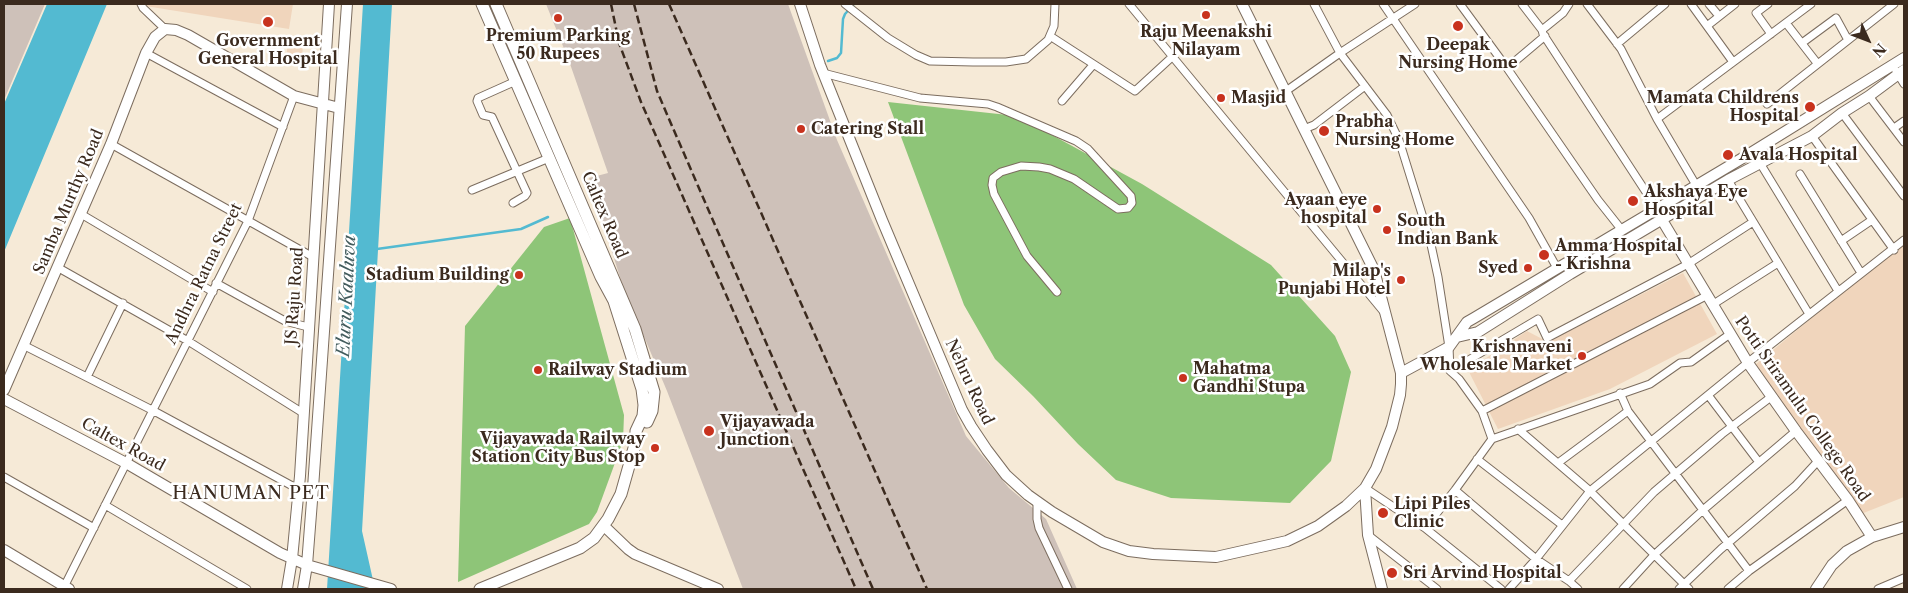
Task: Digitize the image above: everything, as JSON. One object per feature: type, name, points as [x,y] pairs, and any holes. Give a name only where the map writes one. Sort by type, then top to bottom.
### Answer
[{"type":"main road","name":"Caltex Road","points":[[482,4],[614,301],[642,389],[644,412],[636,431],[636,441]]},
{"type":"main road","name":"Caltex Road","points":[[480,589],[580,548],[594,538],[604,526],[621,494],[636,441],[648,421],[654,392],[638,338],[496,4]]},
{"type":"street","points":[[141,4],[165,29],[176,30],[188,35],[294,96],[339,108]]},
{"type":"street","name":"JS Raju Road","points":[[287,589],[292,559],[298,489],[329,4]]},
{"type":"street","name":"JS Raju Road","points":[[303,589],[307,565],[347,4]]},
{"type":"street","name":"Nehru Road","points":[[800,4],[824,73],[882,220],[962,410],[971,426],[1006,475],[1037,502],[1103,542],[1128,551],[1216,557],[1287,541],[1318,526],[1346,506],[1365,488],[1376,469],[1392,427],[1400,395],[1401,372],[1374,270],[1242,4]]},
{"type":"street","points":[[845,4],[888,38],[930,61],[1006,62],[1026,59],[1048,40],[1054,26],[1056,4]]},
{"type":"street","points":[[1128,4],[1387,315]]},
{"type":"street","points":[[1314,4],[1340,52],[1386,115],[1399,140],[1430,240],[1449,347],[1450,371],[1459,379],[1482,411],[1492,438]]},
{"type":"street","points":[[1383,4],[1529,218],[1557,268]]},
{"type":"street","points":[[1286,91],[1340,52],[1414,4]]},
{"type":"street","points":[[1460,4],[1507,68],[1598,200],[1622,229]]},
{"type":"street","points":[[1522,4],[1543,33],[1657,208],[1662,220]]},
{"type":"street","points":[[1507,68],[1543,33],[1569,4]]},
{"type":"street","points":[[1587,4],[1617,44],[1656,119],[1696,185]]},
{"type":"street","points":[[1617,44],[1665,4]]},
{"type":"street","points":[[1691,4],[1734,62]]},
{"type":"street","points":[[1709,4],[1719,16]]},
{"type":"street","points":[[1707,26],[1735,4]]},
{"type":"street","points":[[1768,4],[1756,13],[1771,34]]},
{"type":"street","points":[[1656,119],[1811,4]]},
{"type":"street","points":[[1767,104],[1894,4]]},
{"type":"street","points":[[1802,43],[1836,18],[1848,40]]},
{"type":"street","points":[[1786,23],[1817,63]]},
{"type":"street","name":"Samba Murthy Road","points":[[4,390],[111,144],[146,54],[155,37],[165,29]]},
{"type":"street","points":[[1050,36],[1135,91],[1172,57]]},
{"type":"street","points":[[146,54],[283,127]]},
{"type":"street","points":[[1457,337],[1478,332],[1570,274],[1728,180],[1812,136],[1842,113],[1869,96],[1898,70],[1904,58]]},
{"type":"street","points":[[1062,102],[1093,65]]},
{"type":"street","points":[[1898,70],[1904,84]]},
{"type":"street","points":[[1401,372],[1449,347],[1467,322],[1696,185],[1898,70]]},
{"type":"street","points":[[824,73],[920,98],[988,104],[1076,141],[1088,149],[1131,196],[1132,204],[1128,208],[1118,209],[1074,179],[1050,169],[1021,166],[1001,172],[993,178],[994,194],[1027,256],[1057,292]]},
{"type":"street","points":[[513,203],[527,195],[492,117],[483,115],[477,100],[516,81]]},
{"type":"street","points":[[1304,129],[1314,125],[1365,86]]},
{"type":"street","name":"Andhra Ratna Street","points":[[65,588],[248,221],[294,96]]},
{"type":"street","points":[[1869,96],[1904,142]]},
{"type":"street","points":[[1842,113],[1904,196]]},
{"type":"street","points":[[1894,128],[1904,121]]},
{"type":"street","points":[[1812,136],[1894,250]]},
{"type":"street","points":[[111,144],[313,257]]},
{"type":"street","points":[[472,190],[549,158]]},
{"type":"street","points":[[1760,163],[1838,291]]},
{"type":"street","points":[[1800,174],[1861,273]]},
{"type":"street","points":[[1728,180],[1809,314]]},
{"type":"street","points":[[81,214],[213,292]]},
{"type":"street","name":"Potti Sriramulu College Road","points":[[1662,220],[1748,363],[1848,500],[1872,537]]},
{"type":"street","points":[[1841,240],[1872,220]]},
{"type":"street","points":[[1450,371],[1538,319],[1548,338],[1688,264],[1753,222]]},
{"type":"street","points":[[1509,589],[1536,559],[1590,491],[1838,291],[1894,250],[1904,240]]},
{"type":"street","points":[[1482,411],[1709,300],[1778,263]]},
{"type":"street","points":[[57,267],[188,341],[303,413]]},
{"type":"street","points":[[216,283],[285,321],[308,327]]},
{"type":"street","points":[[87,377],[123,303]]},
{"type":"street","points":[[1425,528],[1492,438],[1650,384],[1680,363],[1691,362],[1730,334]]},
{"type":"street","points":[[23,345],[154,411],[298,489]]},
{"type":"street","points":[[1620,393],[1628,411],[1749,572]]},
{"type":"street","points":[[1708,395],[1758,462]]},
{"type":"street","points":[[1569,582],[1654,492],[1771,397]]},
{"type":"street","name":"Caltex Road","points":[[4,399],[126,464],[292,559],[326,571],[388,588]]},
{"type":"street","points":[[1558,464],[1628,411]]},
{"type":"street","points":[[1518,429],[1590,491],[1684,588],[1728,544],[1795,486],[1818,461]]},
{"type":"street","points":[[1623,589],[1654,555],[1703,510],[1796,431]]},
{"type":"street","points":[[1477,459],[1562,525]]},
{"type":"street","points":[[4,477],[94,528]]},
{"type":"street","points":[[1365,488],[1425,528],[1502,589]]},
{"type":"street","points":[[1365,488],[1368,535],[1382,589]]},
{"type":"street","points":[[1455,490],[1536,559],[1578,589]]},
{"type":"street","points":[[1728,589],[1848,500]]},
{"type":"street","points":[[1037,502],[1039,528],[1068,589]]},
{"type":"street","points":[[106,505],[247,589]]},
{"type":"street","points":[[604,526],[635,554],[718,589]]},
{"type":"street","points":[[1816,589],[1832,565],[1848,551],[1872,537],[1904,527]]},
{"type":"street","points":[[1368,535],[1437,589]]},
{"type":"street","points":[[4,550],[65,588]]},
{"type":"street","points":[[1882,588],[1904,578]]},
{"type":"shaded area","points":[[4,4],[45,4],[4,100]]},
{"type":"shaded area","name":"Government General Hospital","points":[[140,4],[293,4],[289,29]]},
{"type":"shaded area","points":[[546,4],[788,4],[837,140],[966,436],[1009,488],[1046,519],[1077,589],[743,589],[667,391],[623,287],[589,178],[608,173],[569,61]]},
{"type":"shaded area","points":[[288,37],[303,38],[302,65],[286,64]]},
{"type":"shaded area","points":[[1904,241],[1904,497],[1861,514],[1755,365]]},
{"type":"shaded area","name":"Krishnaveni Wholesale Market","points":[[1683,273],[1717,334],[1610,389],[1498,429],[1468,370],[1527,331],[1548,342]]},
{"type":"green space","points":[[888,102],[1017,116],[1142,184],[1271,265],[1335,336],[1351,372],[1331,461],[1290,503],[1171,498],[1116,480],[995,359],[964,305]]},
{"type":"green space","name":"Railway Stadium","points":[[570,218],[624,415],[623,441],[597,512],[589,524],[458,582],[465,326],[544,227]]},
{"type":"water","points":[[47,4],[107,4],[4,252],[4,104]]},
{"type":"water","name":"Eluru Kaaluva","points":[[363,4],[392,4],[362,531],[375,589],[327,589]]},
{"type":"waterway","points":[[828,61],[837,58],[841,53],[843,19],[854,4]]},
{"type":"waterway","points":[[377,249],[521,229],[548,217]]},
{"type":"railway","points":[[611,4],[619,43],[641,102],[856,589]]},
{"type":"railway","points":[[634,4],[657,91],[873,589]]},
{"type":"railway","points":[[669,4],[927,589]]},
{"type":"place","name":"Raju Meenakshi Nilayam","points":[[1206,15]]},
{"type":"place","name":"Premium Parking 50 Rupees","points":[[558,18]]},
{"type":"place","name":"Government General Hospital","points":[[268,22]]},
{"type":"place","name":"Deepak Nursing Home","points":[[1458,26]]},
{"type":"place","name":"Masjid","points":[[1221,98]]},
{"type":"place","name":"Mamata Childrens Hospital","points":[[1810,107]]},
{"type":"place","name":"Catering Stall","points":[[801,129]]},
{"type":"place","name":"Prabha Nursing Home","points":[[1324,131]]},
{"type":"place","name":"Avala Hospital","points":[[1728,155]]},
{"type":"place","name":"Akshaya Eye Hospital","points":[[1633,201]]},
{"type":"place","name":"Ayaan eye hospital","points":[[1377,209]]},
{"type":"place","name":"South Indian Bank","points":[[1387,230]]},
{"type":"place","name":"Amma Hospital - Krishna","points":[[1544,255]]},
{"type":"place","name":"Syed","points":[[1528,268]]},
{"type":"place","name":"Stadium Building","points":[[519,275]]},
{"type":"place","name":"Milap's Punjabi Hotel","points":[[1401,280]]},
{"type":"place","name":"Krishnaveni Wholesale Market","points":[[1582,356]]},
{"type":"place","name":"Railway Stadium","points":[[538,370]]},
{"type":"place","name":"Mahatma Gandhi Stupa","points":[[1183,378]]},
{"type":"place","name":"Vijayawada Junction","points":[[709,431]]},
{"type":"place","name":"Vijayawada Railway Station City Bus Stop","points":[[655,448]]},
{"type":"place","name":"Lipi Piles Clinic","points":[[1383,513]]},
{"type":"place","name":"Sri Arvind Hospital","points":[[1392,573]]},
{"type":"district","name":"HANUMAN PET","points":[[251,494]]}]
